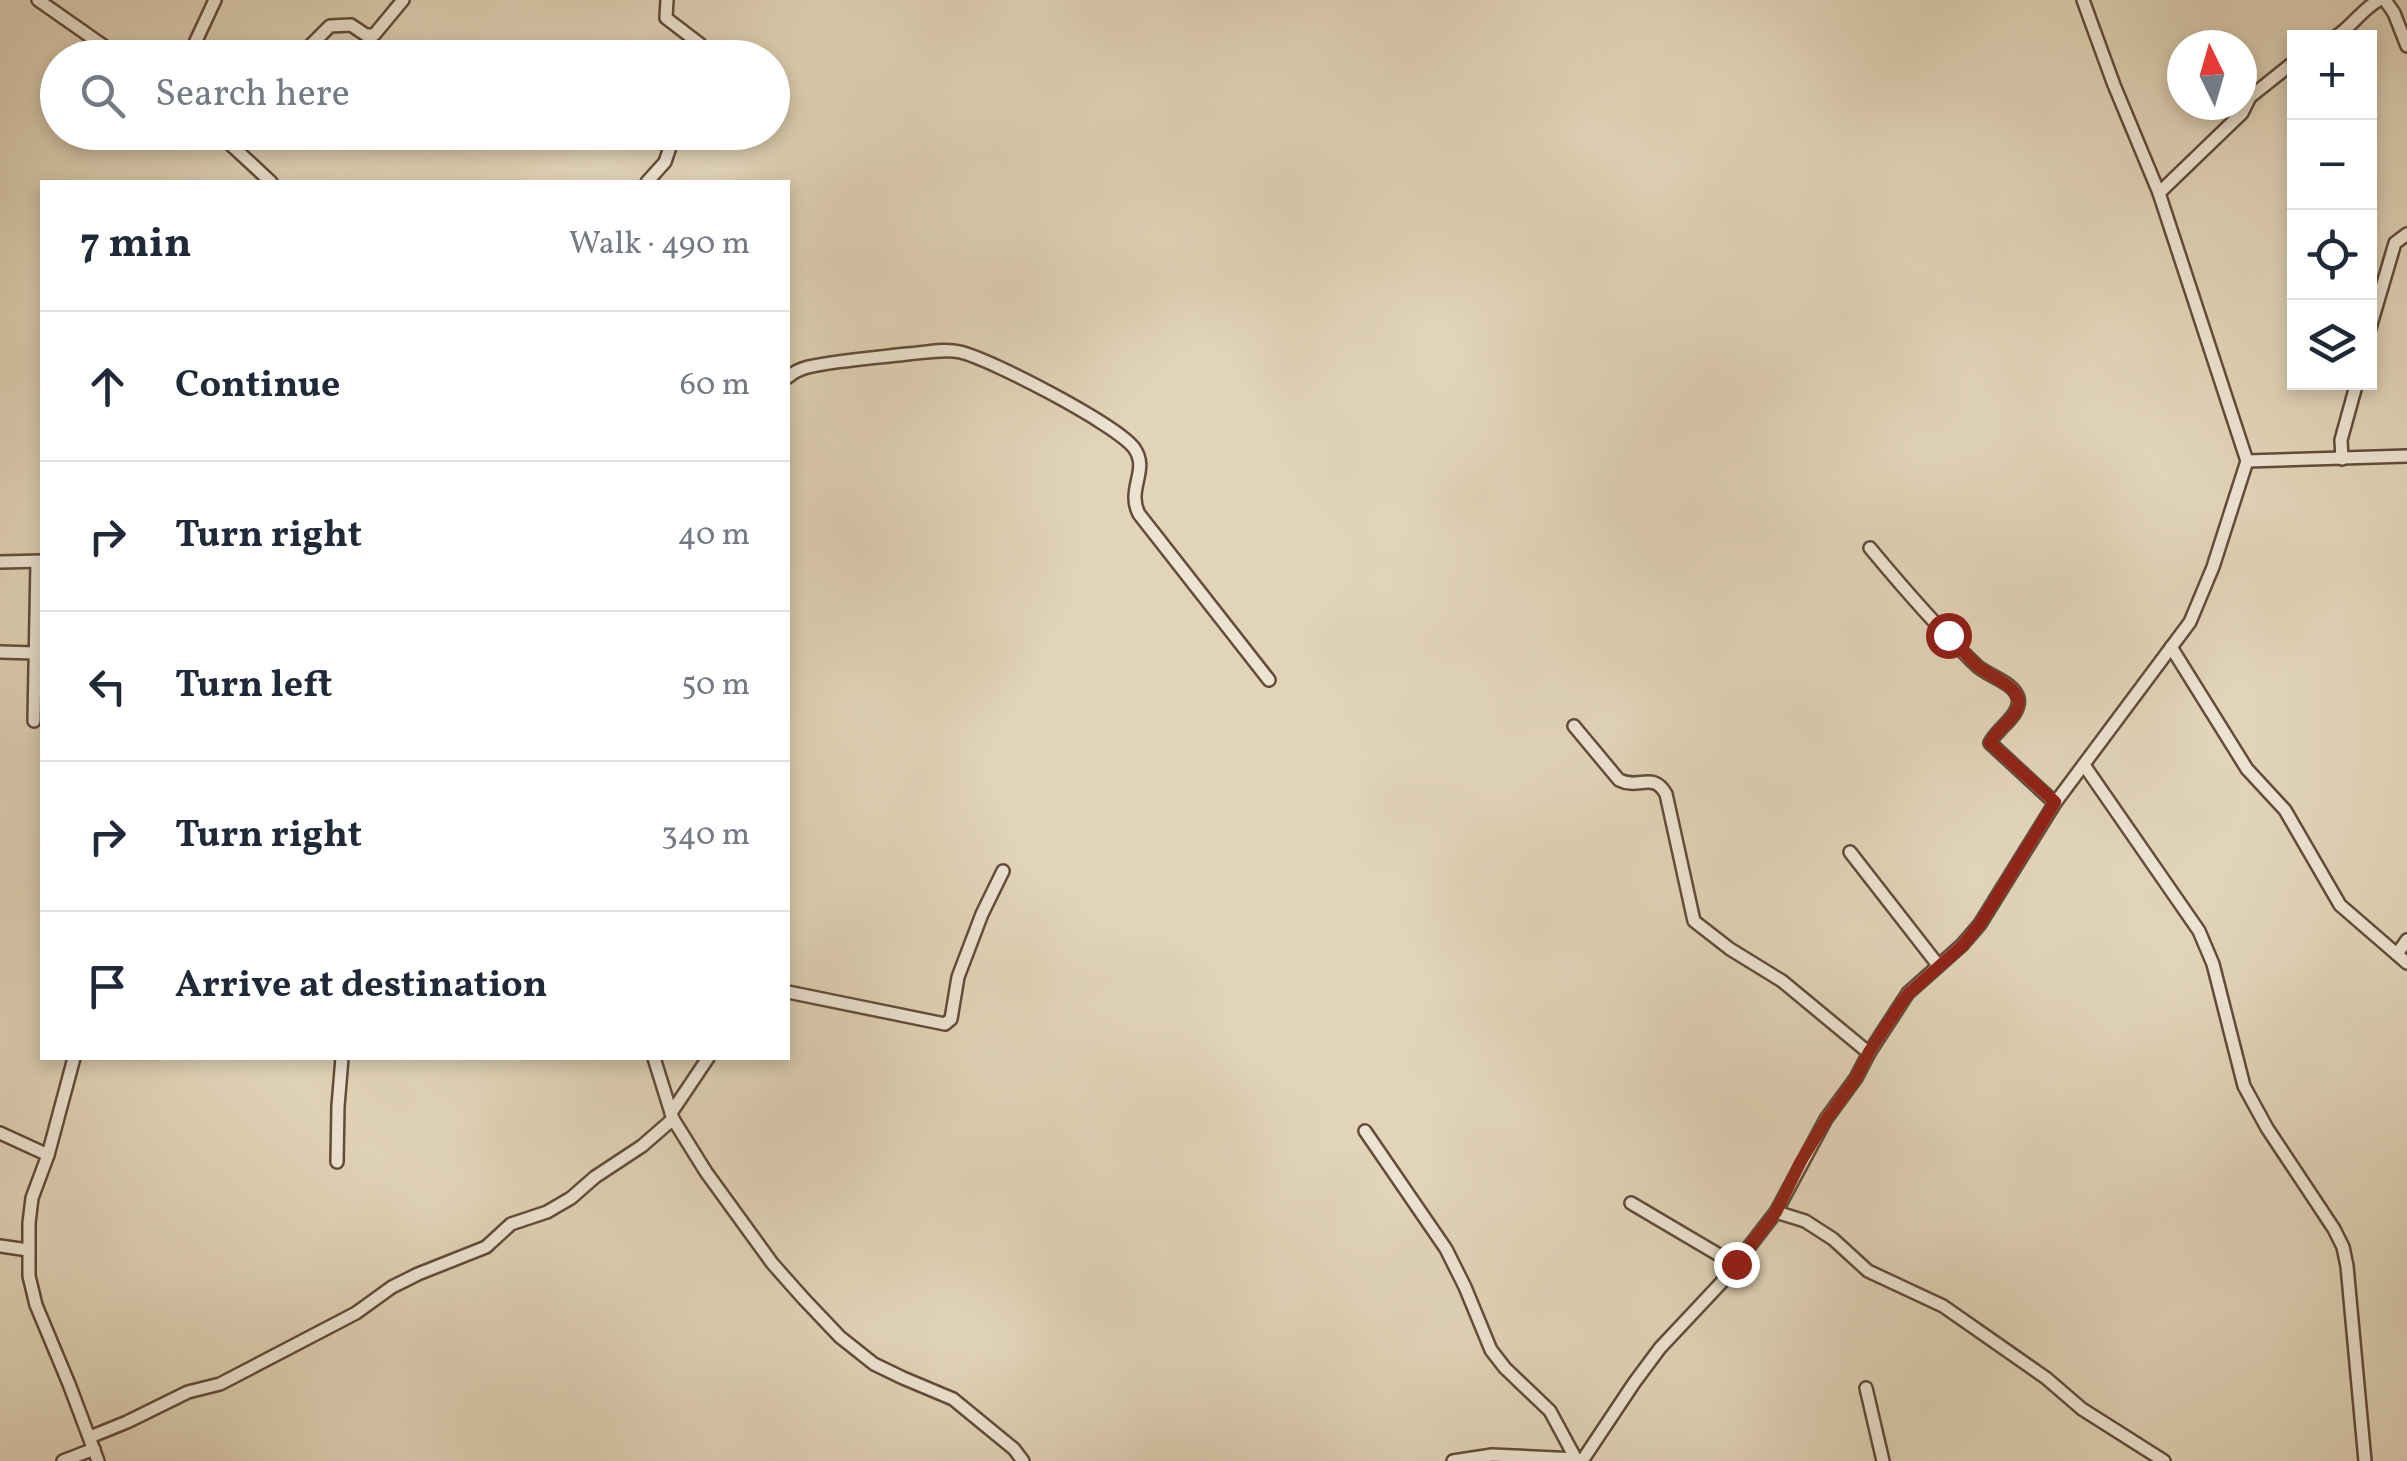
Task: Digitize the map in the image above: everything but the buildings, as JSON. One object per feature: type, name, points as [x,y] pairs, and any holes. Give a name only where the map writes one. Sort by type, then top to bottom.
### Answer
[{"type":"street","points":[[38,0],[95,40]]},
{"type":"street","points":[[196,40],[215,0]]},
{"type":"street","points":[[316,40],[330,26],[351,25],[366,35],[374,34],[403,0]]},
{"type":"street","points":[[667,0],[666,18],[695,40]]},
{"type":"street","points":[[1579,1460],[1660,1348],[1736,1264],[1776,1212],[1801,1161],[1908,994],[1962,946],[1980,924],[2055,802],[2190,622],[2213,567],[2248,461],[2159,193],[2083,0]]},
{"type":"street","points":[[2344,30],[2356,16],[2382,0],[2394,13],[2407,46]]},
{"type":"street","points":[[2159,193],[2242,114],[2250,97],[2287,68]]},
{"type":"street","points":[[237,150],[269,180]]},
{"type":"street","points":[[648,180],[666,162],[670,150]]},
{"type":"street","points":[[2377,305],[2396,243],[2407,234]]},
{"type":"street","points":[[790,376],[806,367],[848,360],[956,351],[1078,408],[1132,444],[1141,465],[1134,492],[1140,514],[1270,680]]},
{"type":"street","points":[[2342,459],[2341,440],[2356,390]]},
{"type":"street","points":[[2248,461],[2407,456]]},
{"type":"street","points":[[1870,548],[1932,622],[1975,664],[2017,695],[2016,710],[1990,743],[2055,802]]},
{"type":"street","points":[[0,562],[40,562],[34,721]]},
{"type":"street","points":[[2171,647],[2247,769],[2285,810],[2340,905],[2402,959],[2407,940]]},
{"type":"street","points":[[0,652],[35,653]]},
{"type":"street","points":[[1574,726],[1620,780],[1634,784],[1652,781],[1663,788],[1694,921],[1782,981],[1869,1052]]},
{"type":"street","points":[[2084,765],[2199,931],[2214,964],[2244,1086],[2342,1247],[2365,1461]]},
{"type":"street","points":[[1850,852],[1938,966]]},
{"type":"street","points":[[790,992],[945,1024],[951,1020],[958,978],[1002,870]]},
{"type":"street","points":[[73,1060],[32,1198],[29,1276],[36,1305],[94,1449]]},
{"type":"street","points":[[337,1162],[342,1060]]},
{"type":"street","points":[[655,1060],[672,1116],[706,1172],[772,1263],[840,1336],[874,1364],[953,1399],[1014,1449],[1023,1461]]},
{"type":"street","points":[[63,1461],[94,1449],[127,1422],[188,1392],[220,1384],[356,1313],[405,1280],[486,1248],[511,1224],[539,1216],[570,1198],[642,1146],[672,1116],[707,1060]]},
{"type":"street","points":[[1365,1131],[1446,1249],[1491,1350],[1550,1411],[1579,1460]]},
{"type":"street","points":[[0,1132],[48,1155]]},
{"type":"street","points":[[1630,1203],[1736,1264]]},
{"type":"street","points":[[1776,1212],[1805,1221],[1833,1239],[1868,1271],[1942,1306],[2046,1378],[2102,1423],[2164,1461]]},
{"type":"street","points":[[0,1246],[28,1250]]},
{"type":"street","points":[[1866,1388],[1883,1461]]},
{"type":"street","points":[[1453,1461],[1492,1456],[1579,1460]]},
{"type":"route","points":[[1736,1264],[1776,1212],[1801,1161],[1900,1005],[1980,924],[2055,802],[1990,743],[2016,710],[2017,695],[1984,672],[1948,635]]}]
